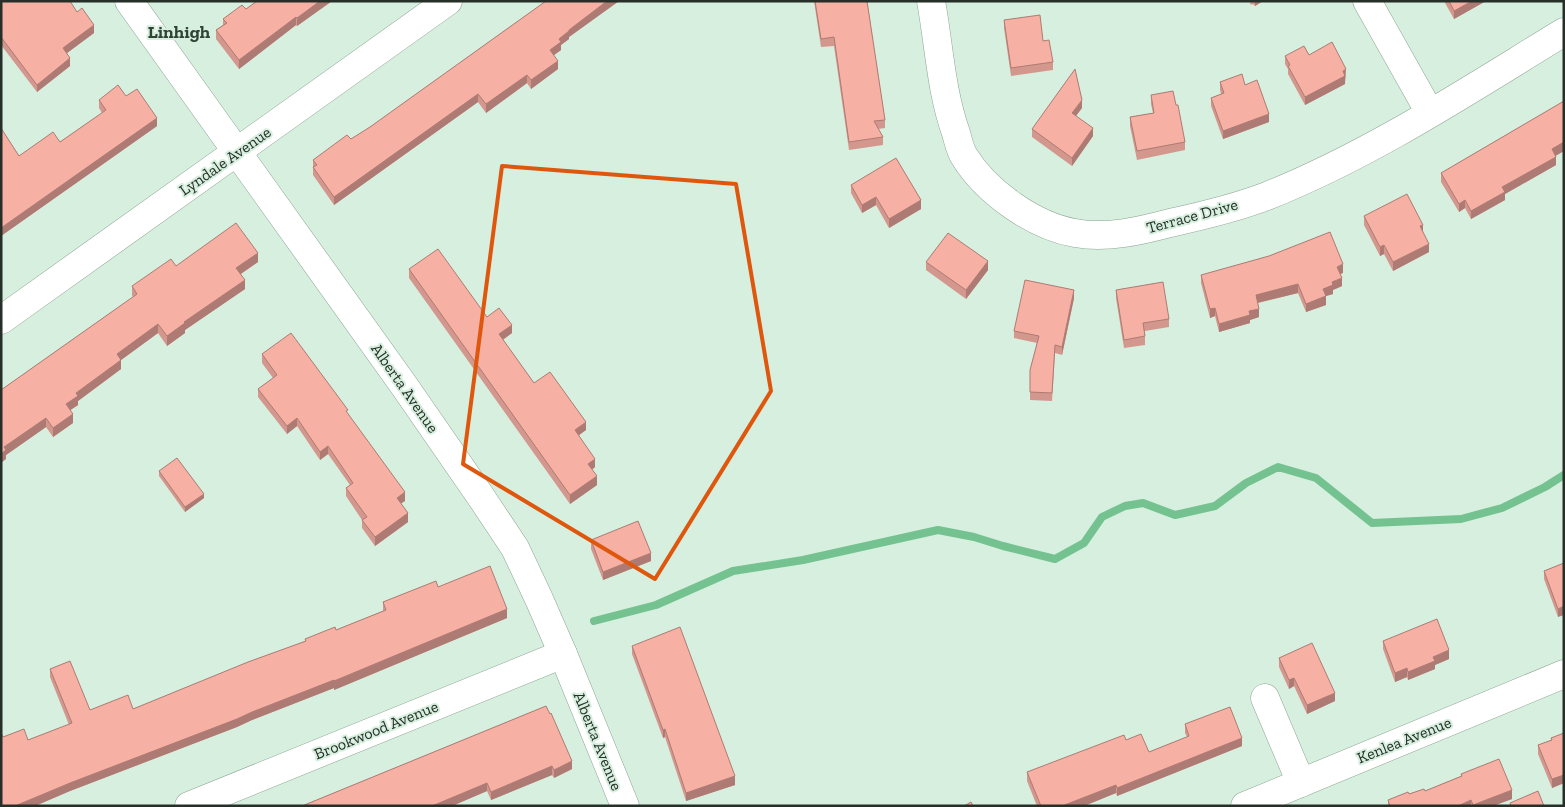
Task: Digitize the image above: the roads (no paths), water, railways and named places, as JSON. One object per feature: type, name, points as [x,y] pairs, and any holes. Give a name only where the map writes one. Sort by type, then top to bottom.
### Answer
[{"type":"street","name":"Alberta Avenue","points":[[129,1],[410,395],[515,548],[563,654],[625,806]]},
{"type":"street","name":"Lyndale Avenue","points":[[1,320],[448,1]]},
{"type":"street","name":"Terrace Drive","points":[[931,1],[945,95],[963,155],[979,177],[1003,199],[1050,227],[1076,234],[1104,235],[1141,230],[1200,217],[1266,196],[1348,159],[1430,113],[1564,32]]},
{"type":"street","points":[[1366,1],[1430,113]]},
{"type":"street","name":"Brookwood Avenue","points":[[189,806],[563,654]]},
{"type":"street","name":"Kenlea Avenue","points":[[1245,806],[1564,674]]},
{"type":"street","points":[[1265,698],[1301,783]]},
{"type":"waterway","points":[[594,621],[656,605],[733,571],[803,560],[938,530],[974,537],[1055,559],[1084,543],[1102,517],[1125,506],[1143,503],[1175,515],[1215,506],[1246,483],[1278,467],[1316,478],[1372,523],[1461,519],[1502,508],[1545,487],[1564,475]]},
{"type":"district","name":"Linhigh","points":[[179,32]]}]
